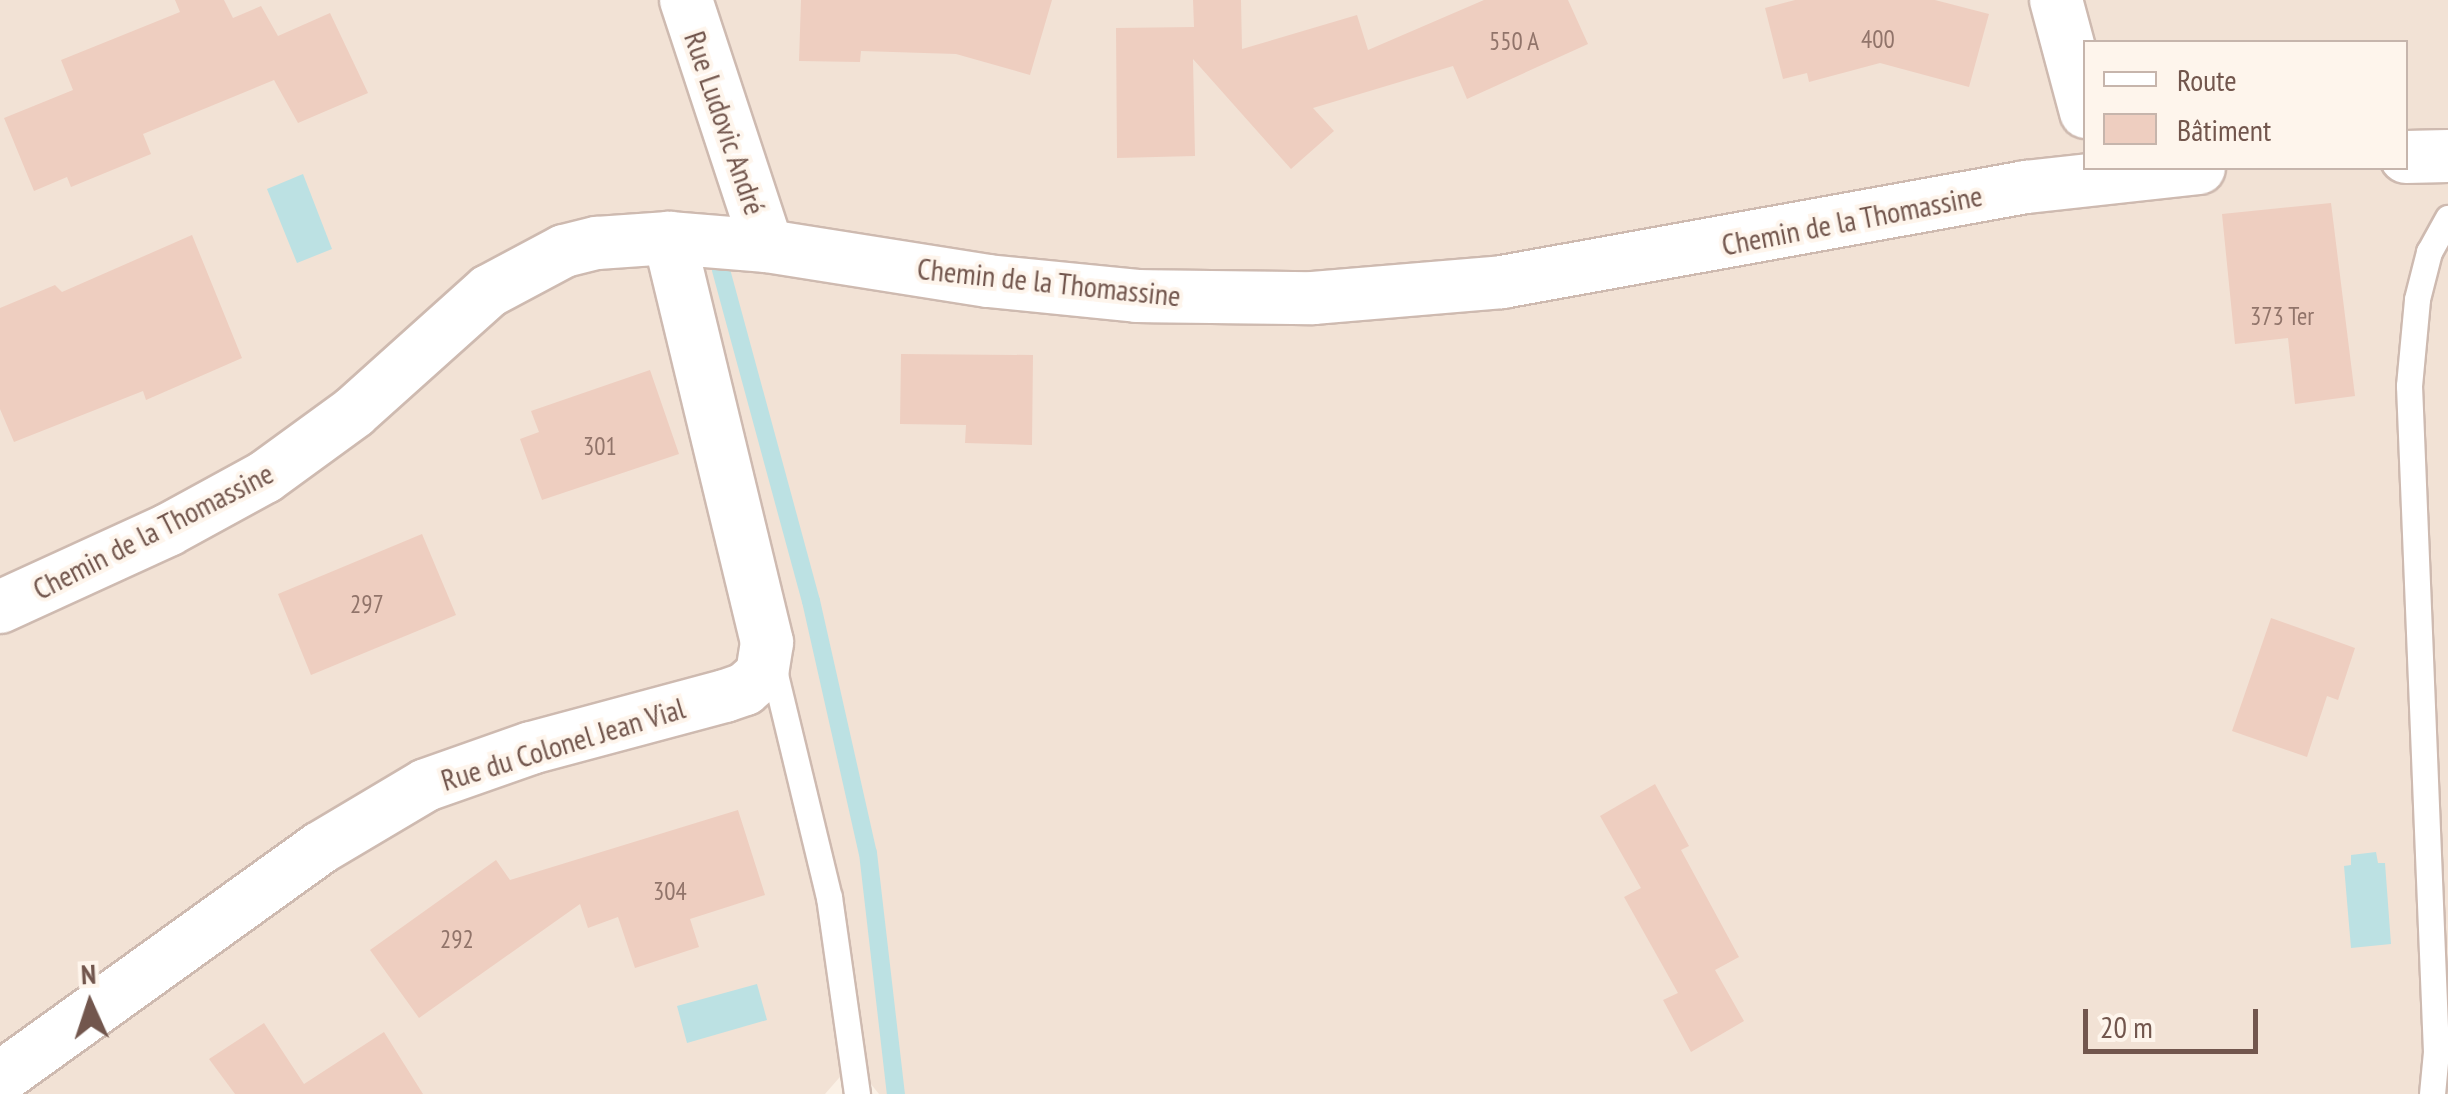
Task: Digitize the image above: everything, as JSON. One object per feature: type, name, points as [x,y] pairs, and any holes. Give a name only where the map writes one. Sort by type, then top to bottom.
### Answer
[{"type":"street","name":"Rue Ludovic André","points":[[686,0],[767,246]]},
{"type":"street","points":[[2056,0],[2083,101]]},
{"type":"street","points":[[2408,157],[2448,156]]},
{"type":"street","name":"Chemin de la Thomassine","points":[[0,608],[168,530],[265,477],[354,412],[488,291],[564,250],[597,243],[669,238],[767,246],[1078,290],[1250,301],[1314,298],[1502,282],[2100,172],[2150,170]]},
{"type":"street","points":[[669,238],[767,642]]},
{"type":"street","name":"Rue du Colonel Jean Vial","points":[[0,1078],[368,817],[457,771],[745,689],[762,674],[767,642]]},
{"type":"lane","points":[[2432,1094],[2436,1052],[2409,386],[2417,298],[2429,252],[2448,218]]},
{"type":"lane","points":[[767,642],[799,760],[828,897],[857,1094]]},
{"type":"shaded area","points":[[0,0],[2448,0],[2448,1094],[879,1094],[853,1062],[825,1094],[0,1094]]},
{"type":"water","points":[[303,174],[332,249],[297,263],[267,189]]},
{"type":"water","points":[[2376,852],[2378,863],[2385,863],[2391,944],[2351,948],[2344,866],[2351,865],[2351,855]]},
{"type":"water","points":[[757,984],[767,1020],[687,1043],[677,1006]]},
{"type":"building","points":[[175,0],[224,0],[233,18],[261,6],[278,36],[330,13],[368,93],[298,123],[274,80],[143,134],[151,154],[71,187],[67,177],[34,191],[4,118],[73,90],[61,60],[180,12]]},
{"type":"building","points":[[801,0],[1052,0],[1030,75],[956,54],[861,51],[860,62],[799,61]]},
{"type":"building","points":[[1193,0],[1241,0],[1242,49],[1357,15],[1368,50],[1484,0],[1568,0],[1588,44],[1467,99],[1453,66],[1313,108],[1334,131],[1291,169],[1193,59],[1195,156],[1117,158],[1116,28],[1194,27]]},
{"type":"building","points":[[1795,0],[1935,0],[1989,14],[1969,87],[1880,63],[1809,82],[1807,73],[1783,79],[1765,8]]},
{"type":"building","points":[[2331,203],[2355,396],[2295,404],[2288,338],[2235,344],[2222,214]]},
{"type":"building","points":[[192,235],[242,358],[146,400],[143,391],[14,442],[0,409],[0,308],[55,285],[62,292]]},
{"type":"building","points":[[901,354],[1033,355],[1032,445],[965,443],[966,425],[900,424]]},
{"type":"building","points":[[650,370],[679,454],[542,500],[520,439],[539,432],[531,411]]},
{"type":"building","points":[[422,534],[456,615],[311,675],[278,594]]},
{"type":"building","points":[[2271,618],[2355,648],[2338,700],[2327,696],[2307,757],[2232,731]]},
{"type":"building","points":[[1655,784],[1689,846],[1681,850],[1739,957],[1715,970],[1744,1021],[1691,1052],[1663,1000],[1678,993],[1624,897],[1641,888],[1600,816]]},
{"type":"building","points":[[738,810],[765,895],[690,919],[699,947],[635,968],[618,917],[588,928],[580,904],[419,1018],[370,950],[496,860],[510,880]]},
{"type":"building","points":[[264,1023],[304,1084],[384,1032],[423,1094],[235,1094],[209,1059]]},
{"type":"waterway","points":[[721,270],[811,601],[868,853],[896,1094]]}]
